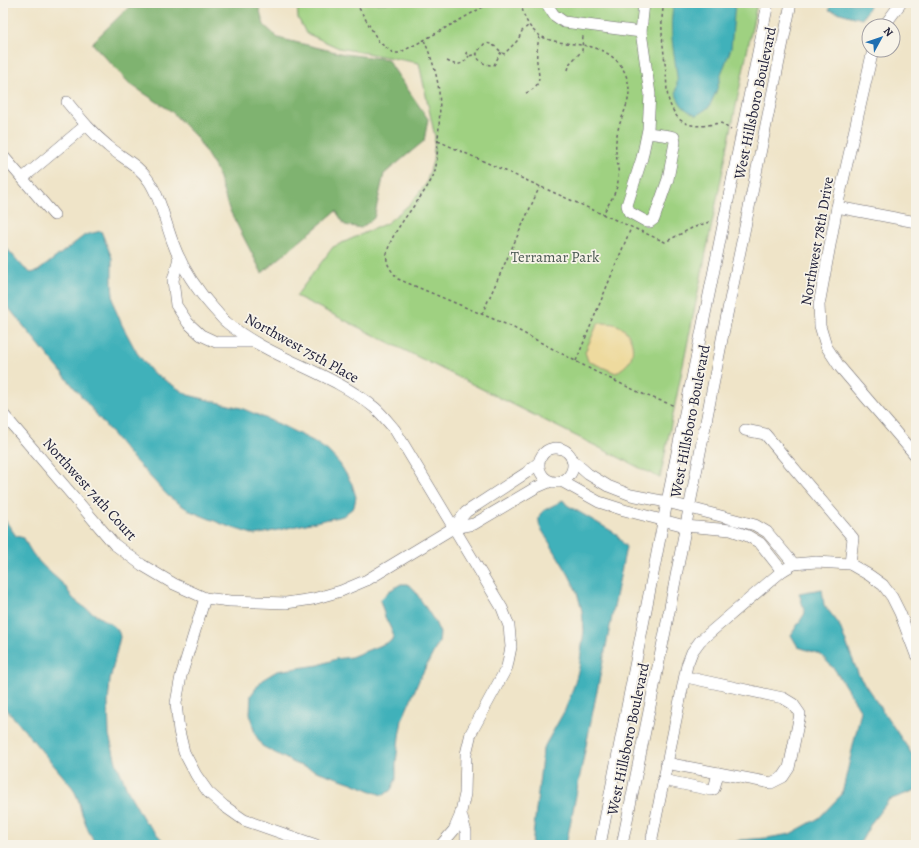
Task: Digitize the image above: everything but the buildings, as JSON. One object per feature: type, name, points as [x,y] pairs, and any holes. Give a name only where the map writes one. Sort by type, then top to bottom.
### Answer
[{"type":"street","points":[[546,3],[559,19],[564,22],[641,32]]},
{"type":"street","points":[[644,3],[641,32],[650,94],[648,133],[642,158],[627,205],[629,212],[647,222],[650,222],[654,219],[668,179],[676,142],[674,137],[648,133]]},
{"type":"street","name":"West Hillsboro Boulevard","points":[[600,845],[768,3]]},
{"type":"street","name":"West Hillsboro Boulevard","points":[[622,845],[790,3]]},
{"type":"street","points":[[890,18],[902,3]]},
{"type":"street","name":"Northwest 78th Drive","points":[[871,58],[837,207],[819,305],[820,326],[826,346],[839,366],[916,456]]},
{"type":"street","name":"Northwest 75th Place","points":[[67,102],[86,125],[108,146],[138,166],[149,180],[158,196],[173,244],[184,270],[204,297],[225,321],[247,338],[336,382],[376,408],[395,430],[502,608],[509,626],[511,647],[507,667],[471,733],[466,754],[465,794],[460,814],[454,830],[441,845]]},
{"type":"street","points":[[23,178],[86,125]]},
{"type":"street","points":[[3,156],[54,215]]},
{"type":"street","points":[[837,207],[916,222]]},
{"type":"street","points":[[179,258],[173,280],[176,305],[188,323],[201,335],[216,342],[255,342]]},
{"type":"street","name":"Northwest 74th Court","points":[[3,414],[114,544],[142,566],[174,584],[204,598],[259,603],[286,603],[341,591],[367,580],[453,528]]},
{"type":"street","points":[[745,430],[765,434],[853,538],[850,564]]},
{"type":"street","points":[[453,528],[466,512],[538,463],[544,453],[554,448],[565,451],[572,460],[588,474],[608,486],[631,495],[668,502],[755,525],[767,532],[794,564]]},
{"type":"street","points":[[563,482],[570,475],[573,465],[572,460]]},
{"type":"street","points":[[538,463],[538,469],[549,482],[563,482],[599,502],[685,526],[731,530],[748,536],[760,543],[782,571]]},
{"type":"street","points":[[453,528],[474,524],[549,482]]},
{"type":"street","points":[[503,488],[511,502]]},
{"type":"street","points":[[653,845],[652,838],[666,763],[686,677],[687,666],[692,652],[700,641],[782,571],[794,564],[816,562],[850,564],[883,585],[892,597],[900,613],[916,655]]},
{"type":"street","points":[[204,598],[181,676],[176,703],[179,731],[184,752],[196,775],[208,792],[224,806],[244,820],[316,845]]},
{"type":"street","points":[[666,763],[771,783],[783,777],[789,768],[800,714],[793,704],[783,698],[686,677]]},
{"type":"street","points":[[663,780],[711,790],[714,789],[718,773]]},
{"type":"street","points":[[460,814],[466,832],[466,845]]},
{"type":"path","points":[[356,3],[379,42],[393,53],[404,51],[490,3]]},
{"type":"path","points":[[438,141],[603,214],[615,192],[618,181],[615,149],[619,125],[628,103],[629,93],[629,84],[625,72],[617,60],[607,52],[596,47],[547,39],[536,33],[529,25],[522,11],[521,3]]},
{"type":"path","points":[[664,3],[661,37],[666,74],[667,96],[670,105],[680,120],[690,125],[700,126],[721,123],[731,130]]},
{"type":"path","points":[[568,70],[570,63],[582,50],[584,24]]},
{"type":"path","points":[[501,52],[494,65],[486,65],[481,63],[476,57],[477,52],[485,43],[496,46],[504,54],[518,40],[522,31],[529,25]]},
{"type":"path","points":[[526,93],[533,90],[539,83],[540,72],[537,63],[537,52],[540,35]]},
{"type":"path","points":[[424,40],[435,67],[439,87],[440,111],[437,157],[434,174],[428,185],[391,240],[387,253],[387,262],[398,279],[510,326],[576,361],[645,394],[675,406]]},
{"type":"path","points":[[466,52],[469,56]]},
{"type":"path","points":[[447,61],[454,65],[460,65],[464,63],[469,56],[477,54]]},
{"type":"path","points":[[482,314],[540,186]]},
{"type":"path","points":[[576,361],[636,216]]},
{"type":"green space","points":[[133,3],[262,3],[259,8],[264,25],[278,38],[344,54],[387,59],[428,119],[424,141],[384,174],[374,218],[361,228],[345,225],[336,211],[262,273],[229,209],[216,169],[197,138],[171,111],[130,84],[92,43]]},
{"type":"green space","name":"Terramar Park","points":[[297,3],[757,3],[660,478],[296,296],[333,247],[387,223],[410,204],[426,184],[433,161],[435,137],[419,63],[339,48],[306,33],[298,18]]},
{"type":"sand","points":[[598,323],[614,324],[619,326],[628,333],[630,338],[633,349],[630,360],[626,366],[616,373],[588,361],[585,352]]},
{"type":"water","points":[[674,3],[735,3],[731,48],[716,92],[709,107],[697,115],[683,107],[676,95],[677,76],[672,30],[672,12]]},
{"type":"water","points":[[831,3],[871,3],[861,19],[829,10]]},
{"type":"water","points":[[101,231],[112,258],[114,306],[137,353],[152,372],[188,395],[241,408],[279,424],[313,441],[328,451],[340,464],[352,484],[356,497],[354,507],[343,516],[255,535],[227,526],[190,511],[168,496],[128,453],[3,301],[3,244],[24,268],[31,273],[38,271],[85,235]]},
{"type":"water","points":[[563,500],[567,505],[615,533],[626,547],[566,845],[532,845],[543,749],[565,710],[572,692],[579,668],[584,630],[582,611],[577,592],[569,575],[540,527],[539,522],[541,513]]},
{"type":"water","points":[[3,517],[16,536],[24,538],[36,558],[66,587],[75,600],[118,630],[120,637],[110,680],[108,703],[109,735],[116,762],[129,793],[144,820],[167,845],[96,845],[88,830],[73,788],[3,705]]},
{"type":"water","points":[[401,584],[407,584],[413,588],[435,622],[440,633],[439,642],[420,678],[402,720],[396,763],[396,779],[391,790],[384,795],[379,794],[296,764],[262,746],[255,734],[250,714],[251,695],[262,680],[277,671],[319,665],[336,659],[351,657],[391,641],[393,633],[385,617],[380,600],[389,591]]},
{"type":"water","points":[[822,589],[824,605],[839,624],[859,676],[916,760],[916,790],[889,800],[872,822],[859,845],[729,845],[740,840],[767,838],[790,834],[819,818],[842,794],[861,711],[835,670],[820,654],[798,647],[791,635],[805,613],[799,593]]}]
